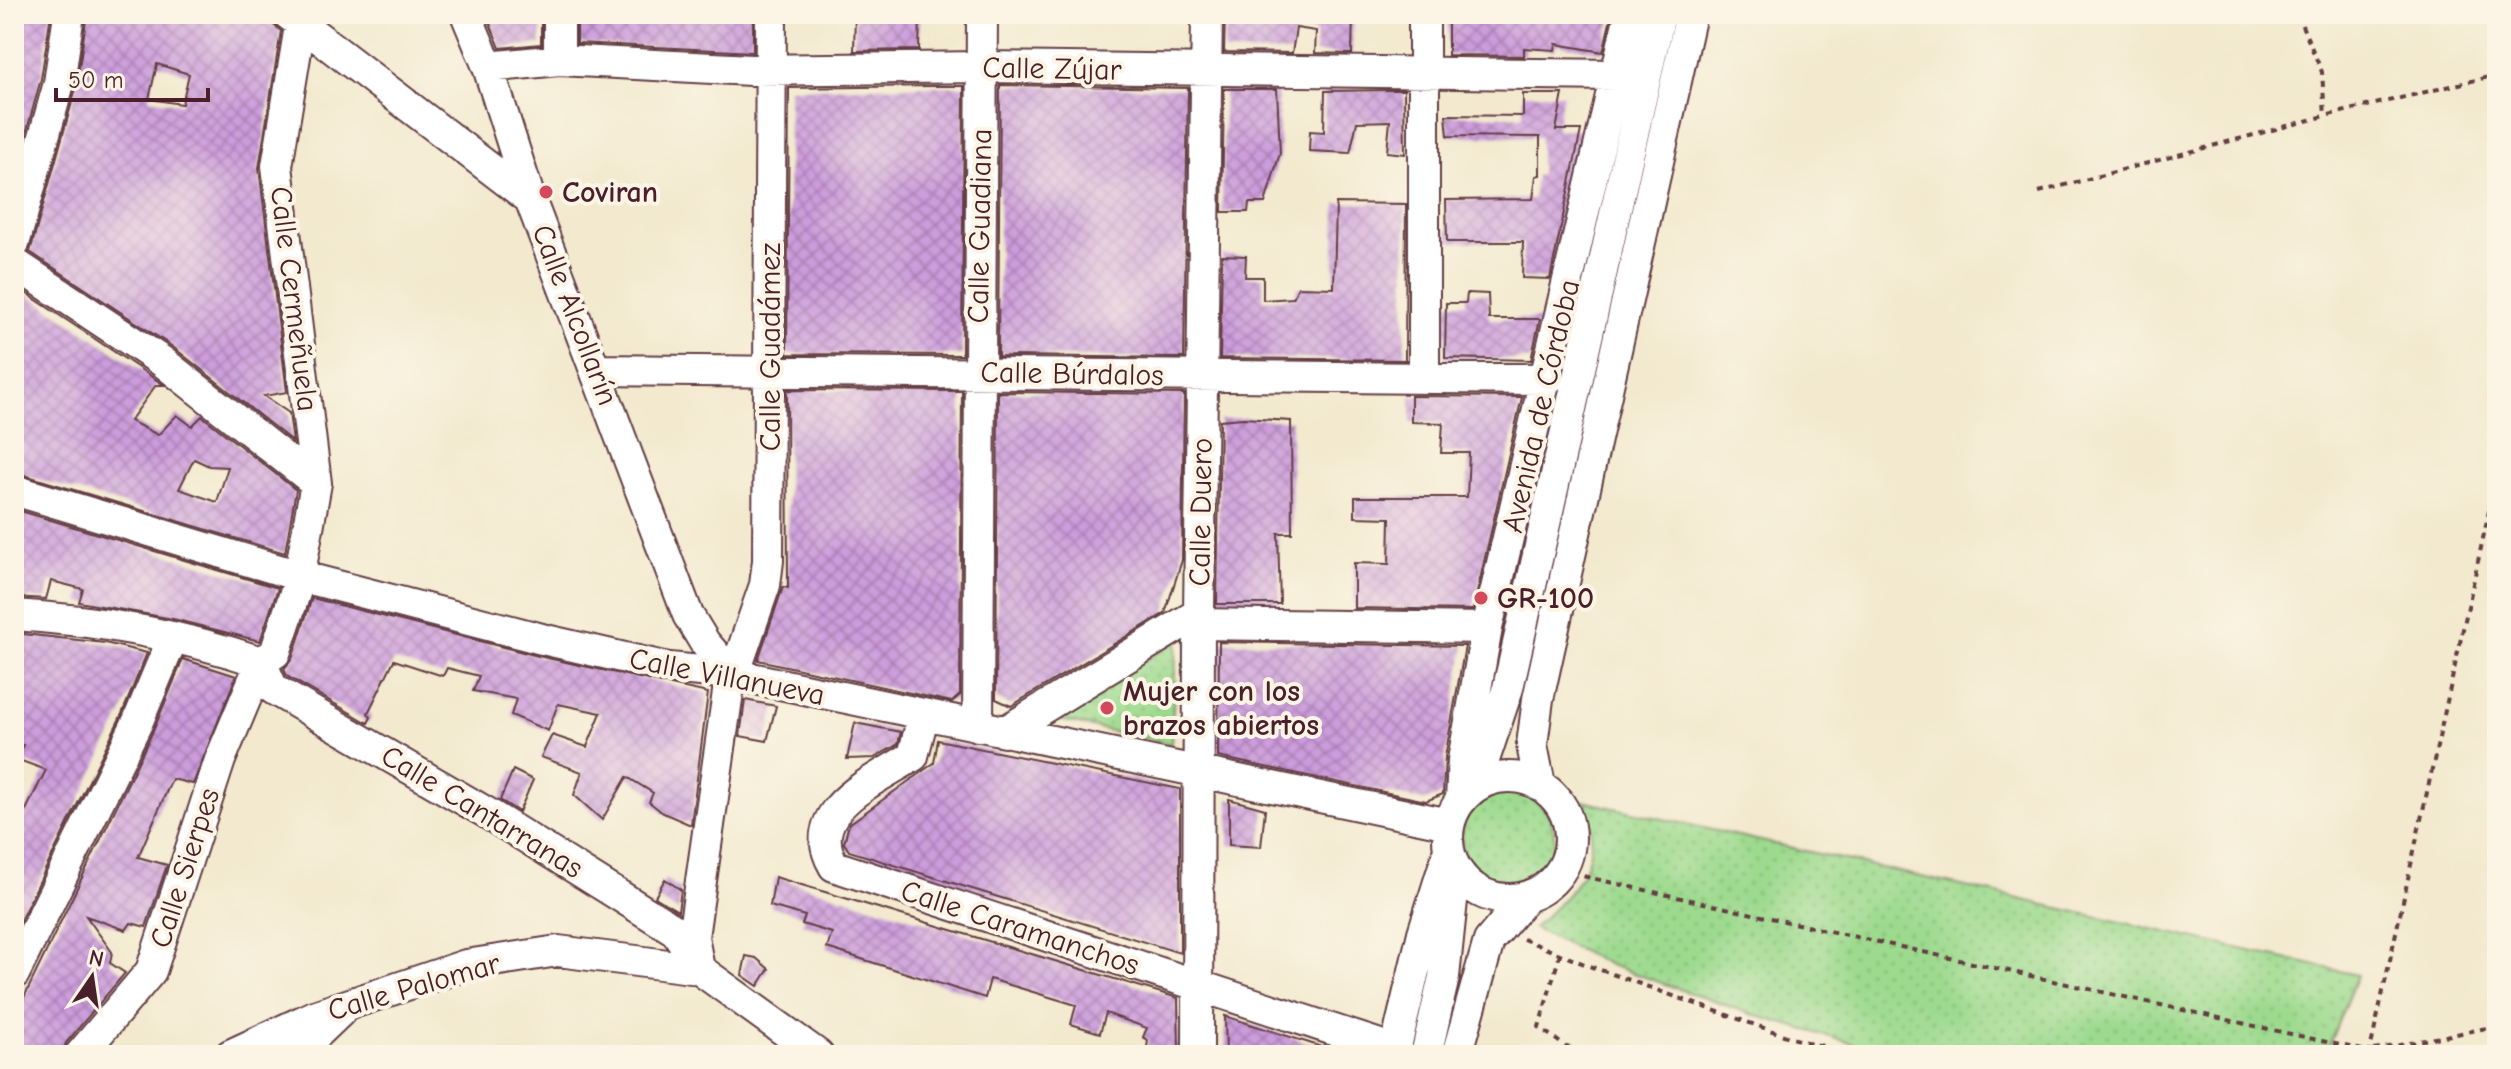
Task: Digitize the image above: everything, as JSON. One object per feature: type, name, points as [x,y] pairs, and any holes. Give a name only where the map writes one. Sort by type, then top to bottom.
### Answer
[{"type":"street","points":[[14,244],[59,83],[69,14]]},
{"type":"street","name":"Calle Alcollarín","points":[[466,14],[488,67],[530,199],[688,615],[705,643],[732,674]]},
{"type":"street","points":[[559,14],[559,60]]},
{"type":"street","name":"Calle Guadámez","points":[[699,969],[693,937],[732,674],[765,585],[771,370],[771,14]]},
{"type":"street","name":"Calle Guadiana","points":[[982,14],[978,373],[991,729]]},
{"type":"street","name":"Calle Duero","points":[[991,729],[1199,618],[1207,14]]},
{"type":"street","points":[[1424,14],[1424,377]]},
{"type":"street","name":"Avenida de Córdoba","points":[[1426,1055],[1444,977],[1463,760],[1487,628],[1548,379],[1630,14]]},
{"type":"street","name":"Avenida de Córdoba","points":[[1394,1052],[1423,933],[1508,688],[1660,14]]},
{"type":"street","name":"Avenida de Córdoba","points":[[1533,782],[1532,745],[1538,699],[1691,14]]},
{"type":"street","points":[[297,17],[530,199]]},
{"type":"street","name":"Calle Cermeñuela","points":[[297,17],[277,166],[316,483],[299,576]]},
{"type":"street","name":"Calle Zújar","points":[[488,67],[559,60],[771,70],[982,67],[1616,75]]},
{"type":"street","points":[[14,263],[163,362],[316,483]]},
{"type":"street","name":"Calle Búrdalos","points":[[595,370],[1548,379]]},
{"type":"street","name":"Calle Villanueva","points":[[14,490],[299,576],[557,643],[669,668],[732,674],[923,717],[1458,826]]},
{"type":"street","name":"Calle Sierpes","points":[[80,1055],[151,971],[220,760],[261,662],[275,653],[299,576]]},
{"type":"street","points":[[14,615],[110,624],[173,637],[261,662]]},
{"type":"street","points":[[669,668],[680,654],[686,639],[688,615]]},
{"type":"street","points":[[1198,1055],[1199,618],[1487,628]]},
{"type":"street","points":[[14,974],[138,721],[173,637]]},
{"type":"street","name":"Calle Cantarranas","points":[[261,662],[273,689],[487,813],[676,931],[699,969]]},
{"type":"street","name":"Avenida de Córdoba","points":[[1508,688],[1510,728],[1533,782]]},
{"type":"street","name":"Calle Caramanchos","points":[[923,717],[913,756],[848,798],[833,813],[824,831],[823,849],[834,866],[1394,1052]]},
{"type":"street","points":[[1457,1055],[1478,970],[1489,941],[1510,907],[1539,891],[1560,871],[1568,852],[1570,831],[1560,805],[1533,782],[1508,777],[1458,826],[1475,889],[1510,907]]},
{"type":"street","name":"Avenida de Córdoba","points":[[1444,977],[1463,946],[1510,907]]},
{"type":"street","name":"Calle Palomar","points":[[297,1048],[347,1005],[466,965],[558,951],[699,969],[818,1055]]},
{"type":"street","points":[[230,1055],[297,1048]]},
{"type":"path","points":[[2297,14],[2322,72],[2325,116]]},
{"type":"path","points":[[2039,192],[2325,116],[2497,75]]},
{"type":"path","points":[[2369,1053],[2497,475]]},
{"type":"path","points":[[1560,871],[2385,1055]]},
{"type":"path","points":[[1510,907],[1528,941],[1792,1038],[1857,1055]]},
{"type":"path","points":[[1560,954],[1539,1027],[1566,1047],[1608,1055]]},
{"type":"path","points":[[2345,1055],[2369,1053],[2497,1026]]},
{"type":"path","points":[[2471,1055],[2497,1051]]},
{"type":"green space","points":[[1177,641],[1171,744],[1051,718]]},
{"type":"green space","points":[[1508,792],[1526,795],[1541,805],[1551,820],[1554,838],[1551,856],[1541,871],[1526,881],[1508,884],[1490,881],[1475,871],[1465,856],[1462,838],[1465,820],[1475,805],[1490,795]]},
{"type":"green space","points":[[1583,801],[2357,975],[2327,1050],[2299,1055],[1893,1055],[1754,1015],[1610,965],[1533,928],[1562,901],[1583,872],[1592,840]]},
{"type":"building","points":[[14,14],[51,14],[41,79],[14,177]]},
{"type":"building","points":[[87,14],[122,14],[153,21],[155,14],[260,14],[281,31],[259,168],[287,392],[264,396],[289,413],[293,442],[173,347],[30,252],[76,88]],"holes":[[[157,64],[189,74],[182,104],[149,99]]]},
{"type":"building","points":[[486,14],[541,14],[541,44],[500,48]]},
{"type":"building","points":[[577,14],[753,14],[753,52],[577,43]]},
{"type":"building","points":[[855,14],[920,14],[919,50],[854,51]]},
{"type":"building","points":[[1225,14],[1353,14],[1352,54],[1315,53],[1316,31],[1296,28],[1292,53],[1224,52]]},
{"type":"building","points":[[1448,14],[1612,14],[1603,52],[1556,44],[1555,50],[1524,48],[1524,56],[1448,55]]},
{"type":"building","points":[[1000,85],[1188,88],[1184,358],[998,356]]},
{"type":"building","points":[[964,86],[962,355],[787,354],[789,88]]},
{"type":"building","points":[[1224,89],[1277,89],[1280,153],[1265,203],[1249,203],[1248,212],[1222,212]]},
{"type":"building","points":[[1404,90],[1405,154],[1387,152],[1390,121],[1357,122],[1350,153],[1309,151],[1310,131],[1324,132],[1325,91]]},
{"type":"building","points":[[1523,94],[1563,94],[1556,130],[1581,130],[1550,279],[1522,278],[1523,242],[1447,242],[1446,200],[1533,199],[1536,176],[1540,175],[1540,137],[1448,136],[1446,115],[1523,116]]},
{"type":"building","points":[[1336,203],[1406,204],[1405,360],[1220,358],[1222,255],[1246,256],[1245,277],[1263,277],[1263,300],[1293,298],[1298,287],[1334,288]]},
{"type":"building","points":[[14,285],[164,385],[156,385],[130,421],[158,435],[177,415],[192,426],[202,416],[296,490],[285,553],[14,472]],"holes":[[[194,459],[209,466],[228,467],[217,502],[179,489]]]},
{"type":"building","points":[[1467,293],[1488,294],[1489,319],[1540,319],[1531,360],[1445,358],[1446,303],[1466,303]]},
{"type":"building","points":[[787,390],[962,391],[960,695],[952,702],[758,660],[783,587],[788,588]]},
{"type":"building","points":[[998,392],[1184,394],[1182,560],[1165,613],[1011,706],[996,699]]},
{"type":"building","points":[[1411,396],[1522,397],[1473,610],[1354,608],[1354,563],[1389,564],[1390,518],[1355,517],[1355,497],[1467,497],[1469,453],[1441,453],[1443,423],[1411,422]]},
{"type":"building","points":[[1220,420],[1291,421],[1292,533],[1278,533],[1280,604],[1217,604]]},
{"type":"building","points":[[14,509],[278,588],[260,641],[173,619],[79,602],[83,589],[51,581],[46,599],[14,597]]},
{"type":"building","points":[[312,598],[538,656],[708,693],[691,825],[663,813],[649,802],[653,793],[627,777],[602,820],[574,795],[582,772],[541,757],[552,735],[587,747],[601,713],[558,704],[548,731],[511,715],[516,699],[473,691],[479,676],[447,668],[443,676],[394,660],[368,713],[371,717],[368,723],[287,676],[284,669],[292,659]]},
{"type":"building","points":[[14,633],[105,643],[147,653],[122,714],[14,933],[14,834],[46,770],[16,759],[23,745],[14,744]]},
{"type":"building","points":[[1219,642],[1465,646],[1445,757],[1443,794],[1426,801],[1218,757]]},
{"type":"building","points":[[183,659],[236,676],[193,784],[172,779],[138,857],[167,865],[146,927],[131,923],[126,930],[86,916],[112,952],[110,963],[125,973],[66,1043],[62,1055],[14,1055],[14,1018],[154,729]]},
{"type":"building","points":[[745,700],[776,706],[767,741],[740,736]]},
{"type":"building","points":[[855,723],[901,732],[898,744],[874,758],[847,759]]},
{"type":"building","points":[[938,740],[1180,789],[1180,953],[849,851],[844,843],[849,824],[934,763]]},
{"type":"building","points":[[513,770],[533,780],[519,812],[500,800]]},
{"type":"building","points":[[1229,799],[1265,809],[1261,847],[1229,845]]},
{"type":"building","points":[[775,877],[1178,998],[1179,1055],[1146,1055],[1148,1040],[1143,1037],[1147,1028],[1106,1013],[1100,1033],[1071,1024],[1076,1005],[990,979],[985,998],[827,948],[832,933],[802,924],[805,916],[770,906]]},
{"type":"building","points":[[665,879],[681,890],[678,911],[655,897]]},
{"type":"building","points":[[746,956],[756,958],[769,969],[758,986],[742,975]]},
{"type":"building","points":[[1225,1016],[1334,1051],[1333,1055],[1226,1055]]},
{"type":"place","name":"Coviran","points":[[546,192]]},
{"type":"place","name":"GR-100","points":[[1481,598]]},
{"type":"place","name":"Mujer con los brazos abiertos","points":[[1107,708]]}]
